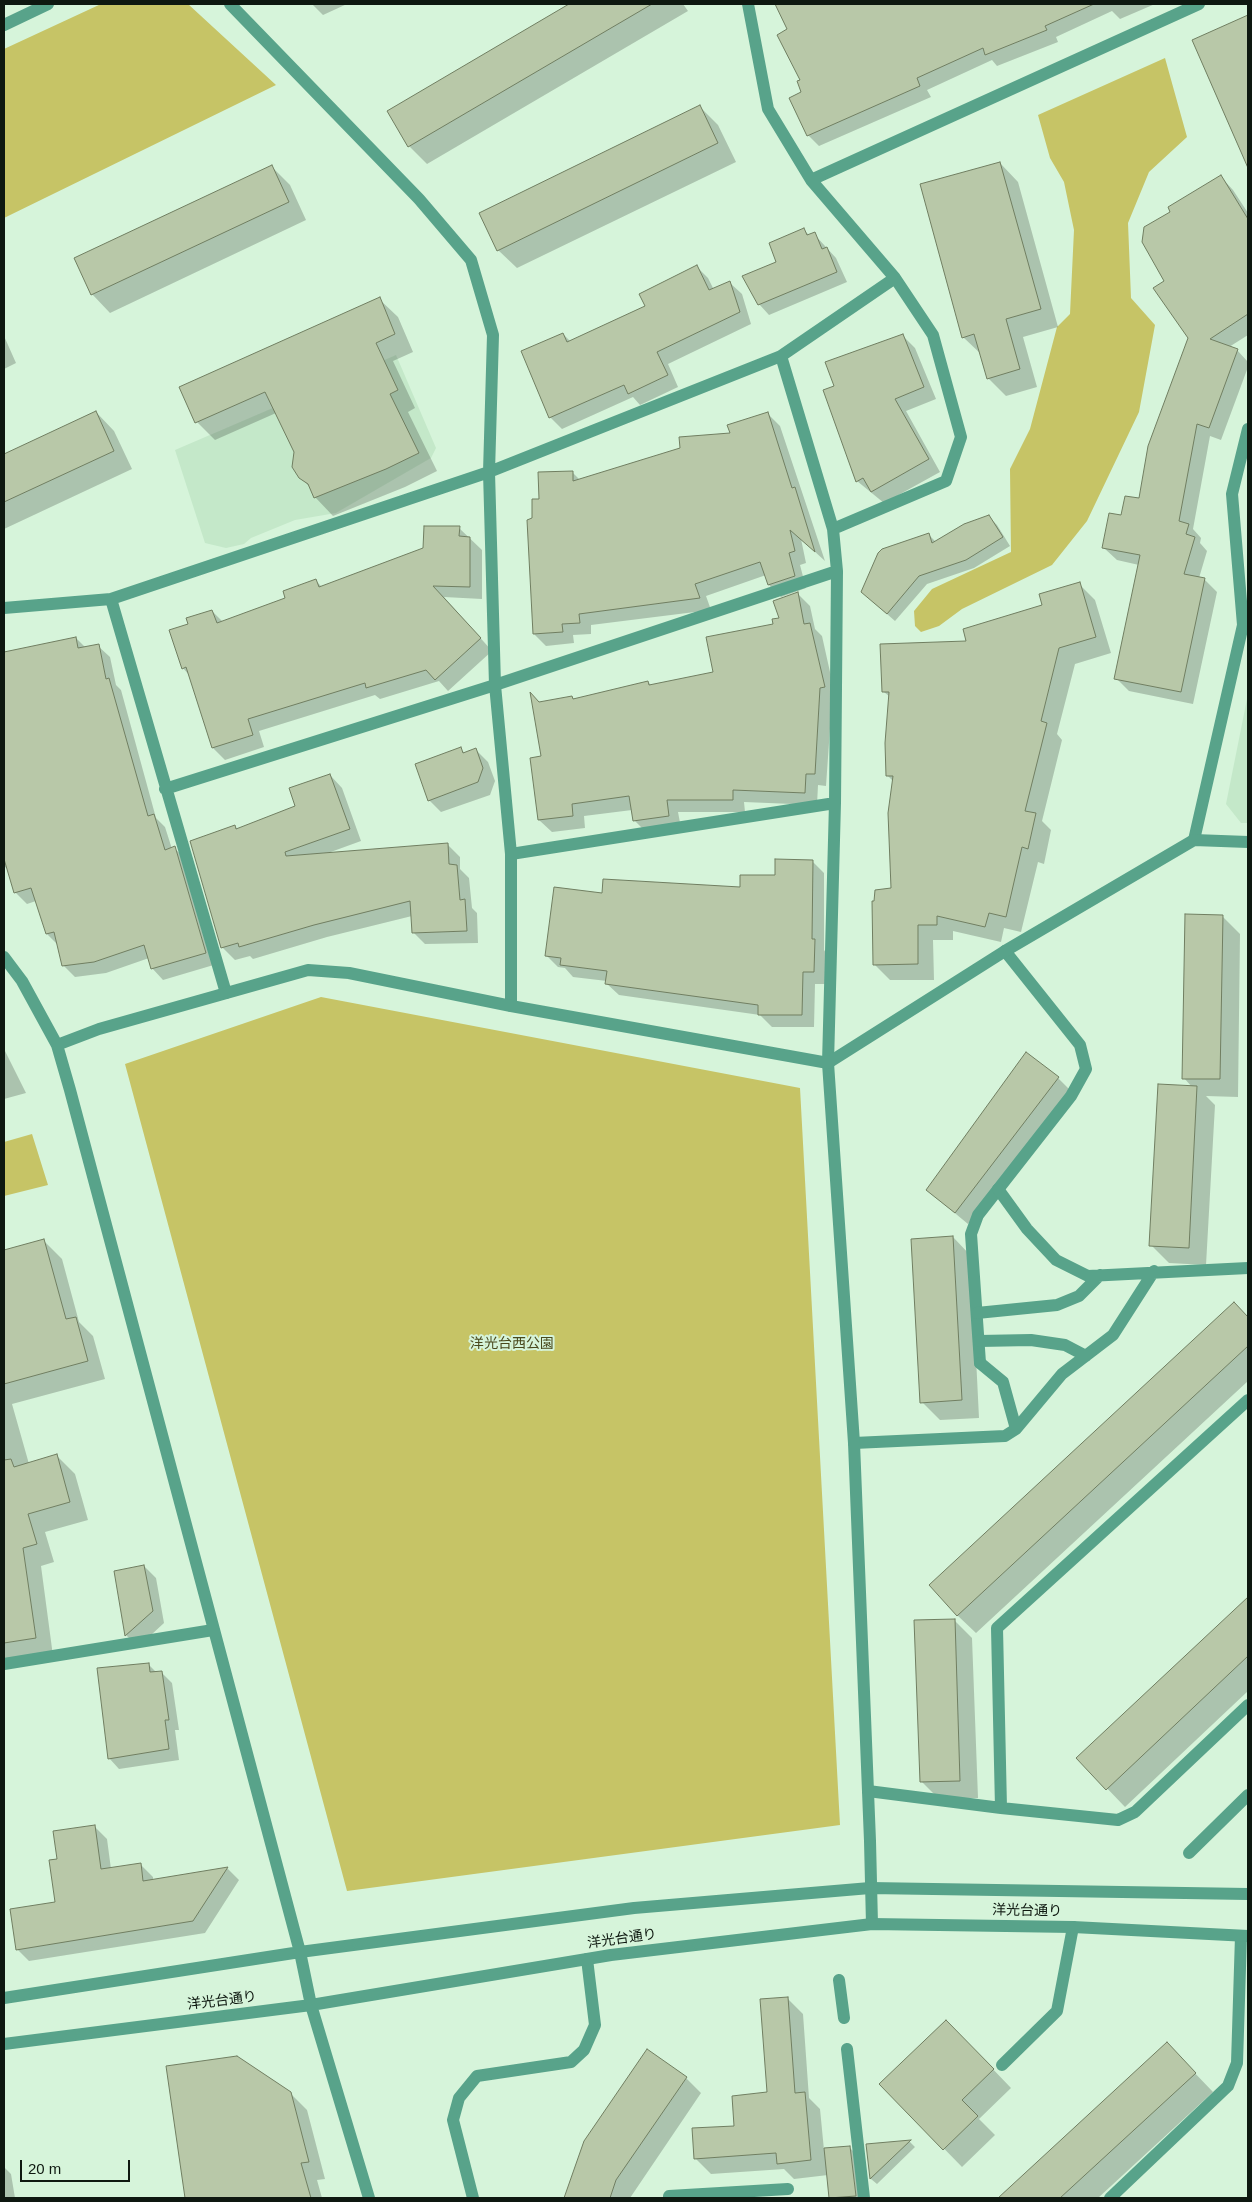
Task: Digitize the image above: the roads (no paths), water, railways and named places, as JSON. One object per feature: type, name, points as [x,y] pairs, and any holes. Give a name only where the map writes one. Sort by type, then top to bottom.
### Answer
[{"type":"street","points":[[4,25],[48,4]]},
{"type":"street","points":[[230,4],[419,199],[471,260],[493,335],[488,472],[495,685],[511,854],[512,1006]]},
{"type":"street","points":[[748,4],[768,109],[811,180],[895,278],[932,335],[961,438],[946,481],[833,530]]},
{"type":"street","points":[[811,180],[1199,4]]},
{"type":"street","points":[[4,608],[111,599],[488,472],[781,356],[895,278]]},
{"type":"street","points":[[781,356],[833,530],[837,572],[835,803],[828,1063],[854,1443],[872,1924]]},
{"type":"street","points":[[1194,840],[1243,625],[1232,494],[1248,429]]},
{"type":"street","points":[[165,789],[495,685],[837,572]]},
{"type":"street","points":[[111,599],[226,993]]},
{"type":"street","points":[[511,854],[835,803]]},
{"type":"street","points":[[57,1046],[100,1029],[308,970],[349,973],[512,1006],[828,1063],[1005,951],[1194,840],[1248,842]]},
{"type":"street","points":[[1005,951],[1080,1045],[1086,1069],[1070,1096],[978,1215],[971,1234],[980,1363],[1003,1382],[1016,1429]]},
{"type":"street","points":[[4,957],[22,981],[57,1046],[300,1952],[311,2005],[369,2198]]},
{"type":"street","points":[[998,1189],[1027,1228],[1056,1260],[1088,1276],[1154,1271],[1248,1268]]},
{"type":"street","points":[[854,1443],[1005,1436],[1016,1429],[1062,1374],[1113,1335],[1154,1271]]},
{"type":"street","points":[[976,1313],[1057,1305],[1079,1296],[1100,1275]]},
{"type":"street","points":[[979,1340],[1031,1340],[1065,1344],[1086,1356]]},
{"type":"street","points":[[1001,1808],[997,1628],[1248,1400]]},
{"type":"street","points":[[4,1664],[213,1630]]},
{"type":"street","points":[[868,1791],[1001,1808],[1118,1820],[1135,1812],[1248,1705]]},
{"type":"street","points":[[1189,1853],[1248,1795]]},
{"type":"street","name":"洋光台通り","points":[[4,1998],[300,1952],[634,1908],[870,1888],[1248,1894]]},
{"type":"street","name":"洋光台通り","points":[[4,2044],[311,2005],[587,1959],[872,1924],[1074,1927],[1245,1936]]},
{"type":"street","points":[[1002,2066],[1057,2011],[1074,1927]]},
{"type":"street","points":[[1110,2198],[1228,2086],[1237,2063],[1245,1936]]},
{"type":"street","points":[[472,2198],[453,2120],[459,2098],[477,2076],[571,2062],[584,2050],[595,2025],[587,1959]]},
{"type":"street","points":[[839,1980],[844,2018]]},
{"type":"street","points":[[848,2048],[864,2198]]},
{"type":"street","points":[[669,2198],[669,2196],[788,2189]]},
{"type":"park label","name":"洋光台西公園","points":[[512,1344]]}]
